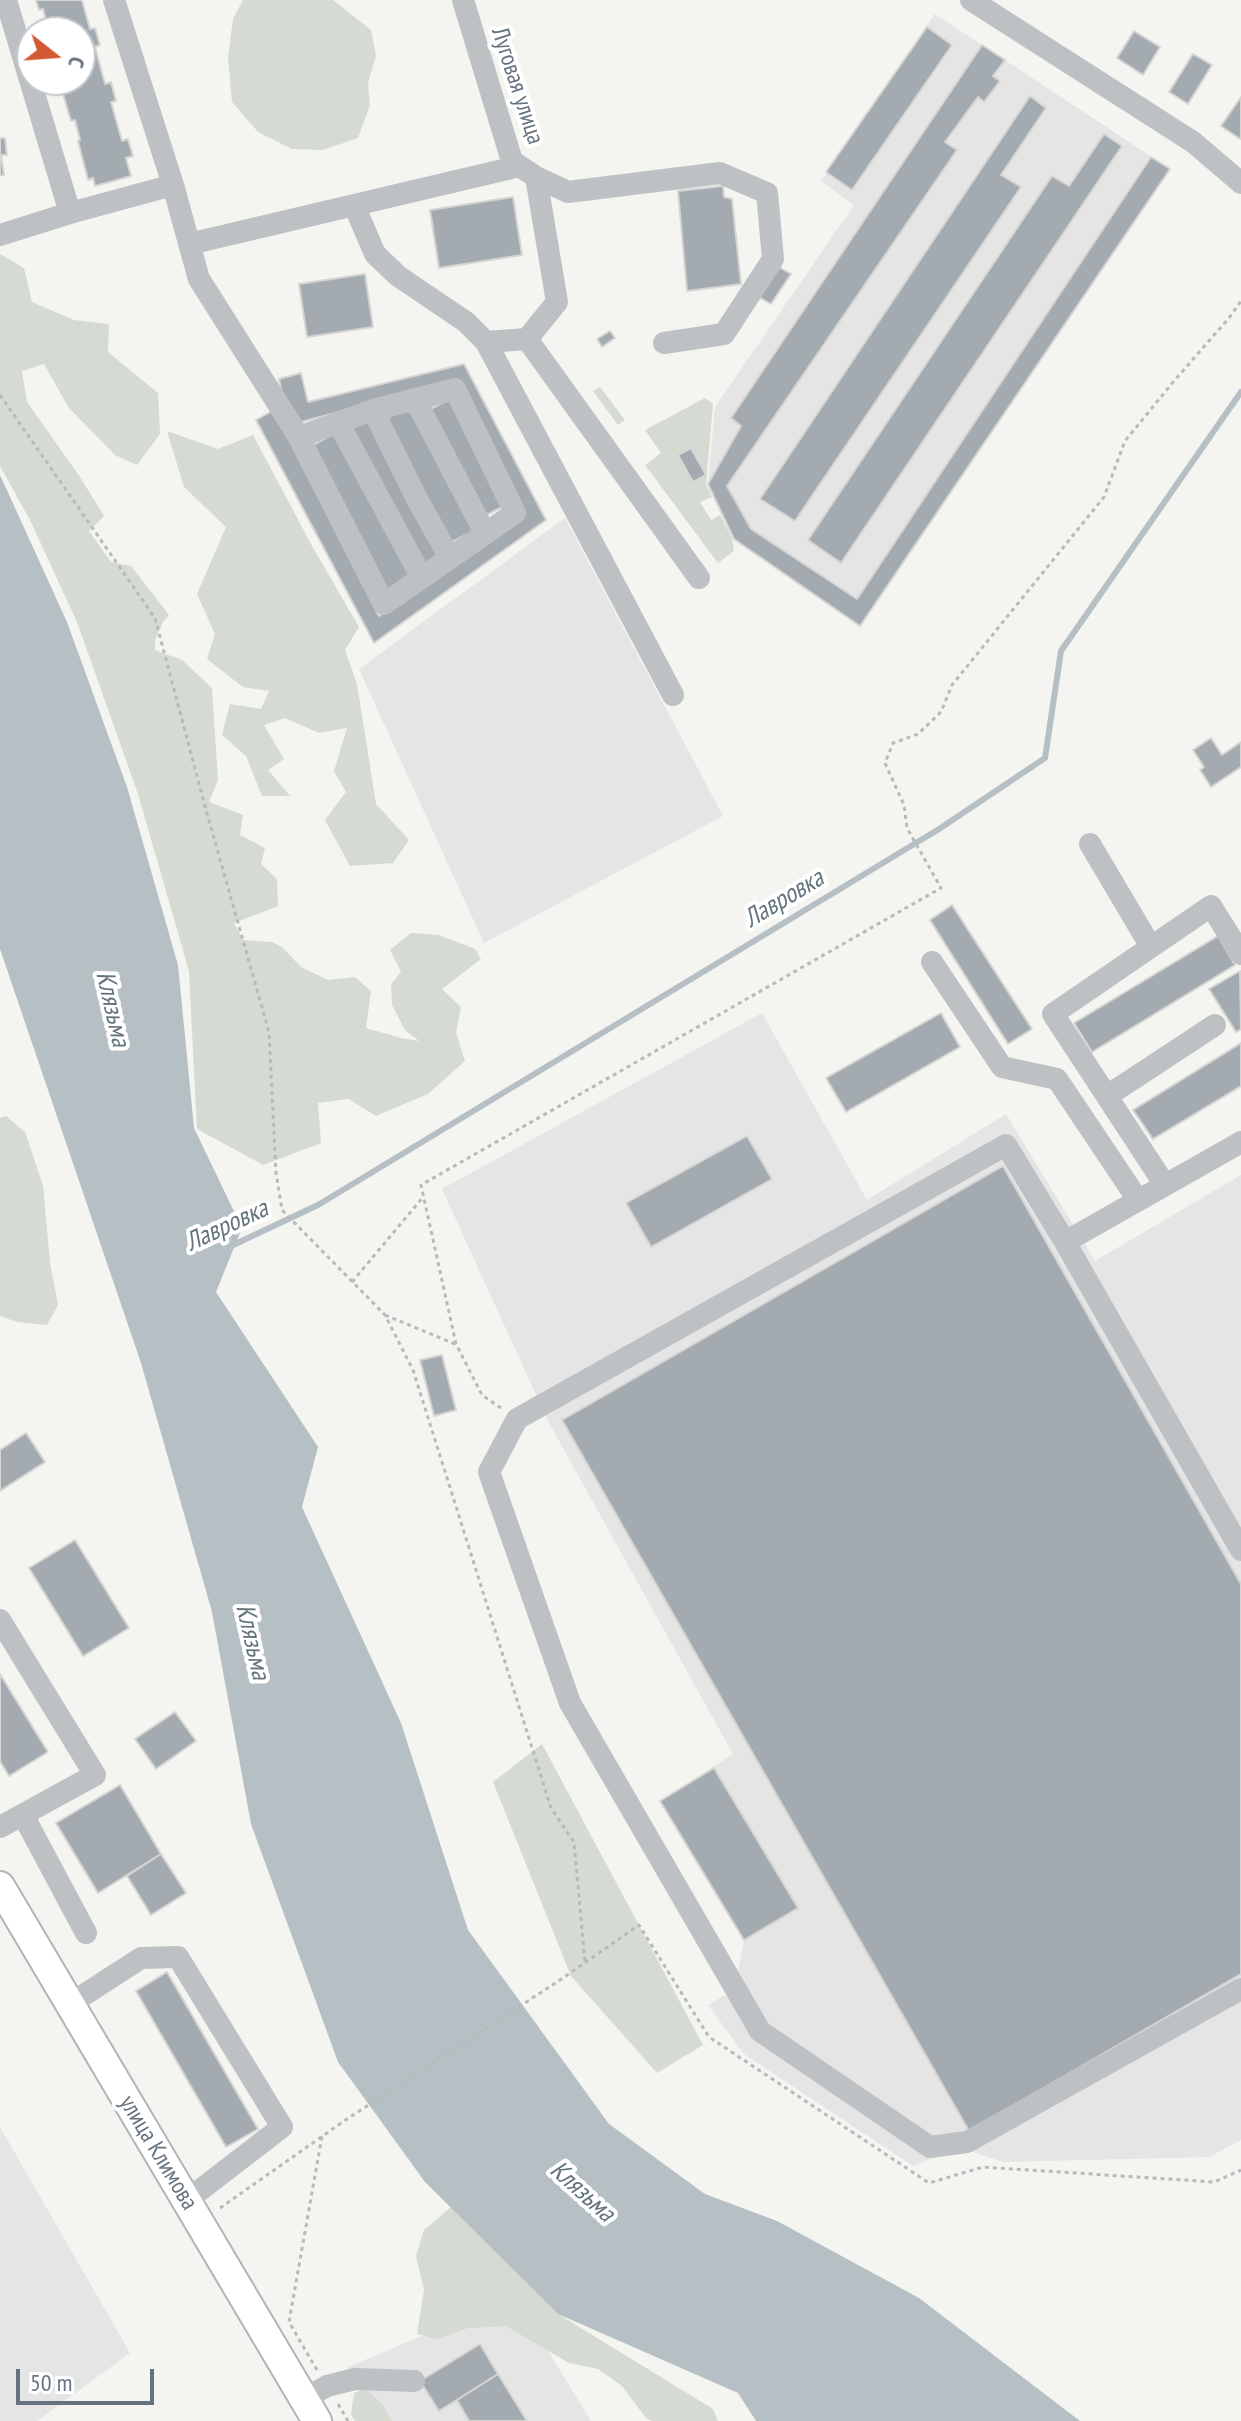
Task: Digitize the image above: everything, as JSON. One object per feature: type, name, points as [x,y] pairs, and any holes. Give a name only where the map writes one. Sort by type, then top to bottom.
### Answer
[{"type":"main road","name":"улица Климова","points":[[1,1888],[192,2212],[316,2402]]},
{"type":"street","points":[[114,0],[173,185],[199,279],[299,437],[384,604],[515,513],[455,389],[373,410],[299,437]]},
{"type":"street","name":"Луговая улица","points":[[463,0],[512,161],[528,172],[568,192],[720,173],[751,186],[762,277],[724,334],[664,343]]},
{"type":"street","points":[[4,1],[70,213]]},
{"type":"street","points":[[974,1],[1193,142],[1241,183]]},
{"type":"street","points":[[189,244],[354,205],[528,172]]},
{"type":"street","name":"Луговая улица","points":[[527,339],[557,302],[528,172]]},
{"type":"street","points":[[0,235],[173,185]]},
{"type":"street","points":[[354,205],[375,254],[398,276],[466,322],[486,342],[673,695]]},
{"type":"street","points":[[486,342],[527,339],[699,578]]},
{"type":"street","points":[[415,399],[485,533]]},
{"type":"street","points":[[373,410],[450,558]]},
{"type":"street","points":[[338,422],[422,578]]},
{"type":"street","points":[[1090,844],[1151,947]]},
{"type":"street","points":[[1165,1185],[1053,1014],[1211,906],[1241,954]]},
{"type":"street","points":[[932,962],[1002,1067],[1057,1079],[1138,1200]]},
{"type":"street","points":[[1107,1096],[1215,1025]]},
{"type":"street","points":[[1065,1242],[1241,1142]]},
{"type":"street","points":[[1241,1550],[1006,1145],[517,1419],[489,1472],[570,1703],[760,2031],[930,2147],[967,2142],[1241,1989]]},
{"type":"street","points":[[0,1620],[95,1775],[0,1827]]},
{"type":"street","points":[[23,1815],[86,1933]]},
{"type":"street","points":[[70,2004],[141,1958],[178,1957],[282,2127],[192,2212]]},
{"type":"street","points":[[316,2402],[355,2379],[414,2381]]},
{"type":"path","points":[[517,1419],[482,1395],[456,1344],[421,1185],[941,888],[907,828],[904,805],[885,763],[893,743],[918,734],[941,712],[952,685],[1104,497],[1125,441],[1241,301]]},
{"type":"path","points":[[0,395],[155,618],[269,1032],[276,1173],[282,1210],[385,1315],[413,1370],[551,1808],[574,1842],[585,1962]]},
{"type":"path","points":[[352,1282],[424,1196]]},
{"type":"path","points":[[385,1315],[456,1344]]},
{"type":"path","points":[[192,2212],[323,2136],[639,1925]]},
{"type":"path","points":[[323,2136],[289,2322],[316,2402],[348,2421]]},
{"type":"shaded area","points":[[243,0],[333,0],[371,30],[376,56],[368,83],[370,105],[358,138],[323,150],[292,149],[258,132],[232,102],[228,57],[233,19]]},
{"type":"shaded area","points":[[935,14],[1170,169],[860,626],[734,539],[708,484],[715,407],[854,205],[821,181]]},
{"type":"shaded area","points":[[0,254],[24,268],[32,302],[74,320],[109,324],[108,352],[158,393],[160,434],[137,465],[115,455],[69,408],[44,364],[22,371],[27,402],[104,516],[89,531],[111,562],[131,566],[169,615],[155,640],[155,650],[182,660],[212,688],[218,780],[209,802],[243,815],[240,835],[265,848],[261,864],[277,879],[278,906],[234,923],[243,940],[272,942],[282,947],[301,967],[328,980],[355,977],[371,991],[366,1028],[419,1041],[405,1030],[392,1005],[391,984],[401,972],[390,950],[411,933],[439,935],[475,949],[481,959],[442,989],[461,1007],[456,1033],[465,1061],[428,1094],[376,1116],[349,1099],[318,1103],[321,1143],[263,1165],[197,1129],[189,971],[138,794],[77,622],[31,522],[0,466]]},
{"type":"shaded area","points":[[600,387],[625,420],[618,425],[593,391]]},
{"type":"shaded area","points":[[705,398],[713,404],[706,485],[712,497],[700,502],[711,520],[720,515],[732,538],[734,551],[718,563],[645,465],[661,453],[645,430]]},
{"type":"shaded area","points":[[167,431],[218,449],[253,435],[359,627],[345,650],[357,684],[376,804],[409,840],[393,863],[350,866],[325,820],[346,792],[334,771],[347,728],[319,733],[285,718],[264,725],[284,759],[268,770],[290,796],[262,796],[246,756],[222,735],[230,704],[261,709],[269,691],[243,687],[207,659],[215,634],[197,594],[226,527],[184,487]]},
{"type":"shaded area","points":[[565,518],[723,816],[484,943],[359,669]]},
{"type":"shaded area","points":[[762,1013],[867,1200],[1006,1114],[1095,1261],[1241,1175],[1241,2140],[1209,2157],[1003,2162],[959,2147],[913,2166],[744,2054],[708,2005],[735,1989],[744,1940],[660,1801],[733,1754],[548,1421],[442,1189]]},
{"type":"shaded area","points":[[6,1116],[25,1132],[43,1186],[50,1263],[58,1305],[47,1325],[17,1322],[0,1316],[0,1118]]},
{"type":"shaded area","points":[[542,1744],[703,2045],[657,2073],[571,1976],[493,1782]]},
{"type":"shaded area","points":[[0,2127],[130,2353],[37,2421],[0,2421]]},
{"type":"shaded area","points":[[451,2207],[558,2314],[713,2409],[718,2421],[652,2421],[646,2418],[622,2386],[598,2369],[569,2363],[506,2326],[468,2328],[437,2339],[417,2334],[424,2290],[416,2256],[424,2230]]},
{"type":"shaded area","points":[[515,2297],[591,2421],[381,2421],[348,2367]]},
{"type":"shaded area","points":[[366,2389],[383,2405],[392,2421],[355,2421],[351,2415],[354,2393]]},
{"type":"water","name":"Клязьма","points":[[0,475],[67,622],[127,787],[178,965],[194,1128],[242,1228],[216,1292],[318,1447],[302,1507],[401,1723],[468,1930],[609,2124],[705,2194],[777,2221],[919,2298],[1080,2421],[756,2421],[738,2393],[558,2314],[425,2182],[338,2062],[251,1824],[212,1612],[141,1363],[0,949]]},
{"type":"building","points":[[36,0],[82,0],[86,16],[45,16],[43,9],[39,10]]},
{"type":"building","points":[[927,27],[952,45],[852,190],[826,172]]},
{"type":"building","points":[[1134,31],[1160,47],[1143,75],[1117,58]]},
{"type":"building","points":[[982,45],[1005,60],[993,76],[1000,81],[984,102],[978,97],[945,142],[957,150],[727,486],[751,529],[857,599],[1151,157],[1170,169],[860,626],[734,539],[708,484],[741,426],[731,418]]},
{"type":"building","points":[[96,51],[105,84],[111,82],[116,101],[111,102],[122,141],[128,139],[133,156],[126,158],[131,176],[95,186],[93,178],[88,180],[75,120],[71,121],[64,96],[96,96]]},
{"type":"building","points":[[1193,54],[1212,65],[1188,104],[1169,92]]},
{"type":"building","points":[[1030,96],[1046,108],[1001,175],[1021,187],[795,521],[760,499]]},
{"type":"building","points":[[1241,97],[1241,137],[1240,139],[1221,126]]},
{"type":"building","points":[[1104,134],[1122,146],[841,563],[808,540],[1052,176],[1069,186]]},
{"type":"building","points":[[0,138],[5,138],[7,155],[1,155],[4,175],[0,175]]},
{"type":"building","points":[[723,186],[724,197],[732,199],[741,284],[687,291],[678,191]]},
{"type":"building","points":[[513,197],[522,255],[439,268],[430,210]]},
{"type":"building","points":[[777,266],[791,274],[771,304],[757,296]]},
{"type":"building","points":[[365,274],[373,327],[307,337],[299,284]]},
{"type":"building","points":[[610,331],[615,338],[602,347],[597,339]]},
{"type":"building","points":[[464,364],[546,520],[374,643],[256,420],[274,410],[379,616],[521,514],[457,381],[297,423],[282,394],[279,379],[301,373],[308,402]]},
{"type":"building","points":[[449,399],[504,506],[481,518],[427,411]]},
{"type":"building","points":[[410,406],[474,531],[450,543],[385,419]]},
{"type":"building","points":[[368,420],[440,556],[421,566],[349,430]]},
{"type":"building","points":[[337,432],[414,577],[387,591],[310,447]]},
{"type":"building","points":[[691,448],[706,475],[693,482],[678,455]]},
{"type":"building","points":[[1211,738],[1222,755],[1241,742],[1241,767],[1211,787],[1200,770],[1204,767],[1193,750]]},
{"type":"building","points":[[952,905],[1032,1029],[1008,1044],[930,920]]},
{"type":"building","points":[[1218,936],[1235,965],[1092,1052],[1074,1023]]},
{"type":"building","points":[[1240,971],[1241,1029],[1236,1032],[1209,989]]},
{"type":"building","points":[[941,1013],[960,1047],[846,1112],[826,1078]]},
{"type":"building","points":[[1241,1043],[1241,1086],[1153,1139],[1133,1110]]},
{"type":"building","points":[[747,1136],[772,1179],[651,1247],[626,1203]]},
{"type":"building","points":[[1003,1166],[1241,1584],[1241,1974],[969,2131],[562,1420]]},
{"type":"building","points":[[442,1355],[456,1410],[434,1416],[420,1360]]},
{"type":"building","points":[[26,1433],[45,1462],[0,1491],[0,1450]]},
{"type":"building","points":[[75,1540],[129,1628],[83,1656],[29,1568]]},
{"type":"building","points":[[0,1674],[48,1752],[9,1776],[0,1761]]},
{"type":"building","points":[[175,1712],[196,1741],[156,1769],[135,1739]]},
{"type":"building","points":[[714,1768],[798,1908],[744,1940],[660,1801]]},
{"type":"building","points":[[120,1785],[161,1854],[98,1893],[56,1823]]},
{"type":"building","points":[[161,1854],[186,1893],[151,1915],[127,1876]]},
{"type":"building","points":[[167,1972],[258,2129],[226,2147],[136,1991]]},
{"type":"building","points":[[480,2344],[498,2374],[439,2411],[420,2381]]},
{"type":"building","points":[[498,2374],[527,2421],[469,2421],[457,2400]]},
{"type":"waterway","name":"Лавровка","points":[[229,1247],[318,1205],[939,829],[1045,758],[1061,651],[1241,392]]}]
